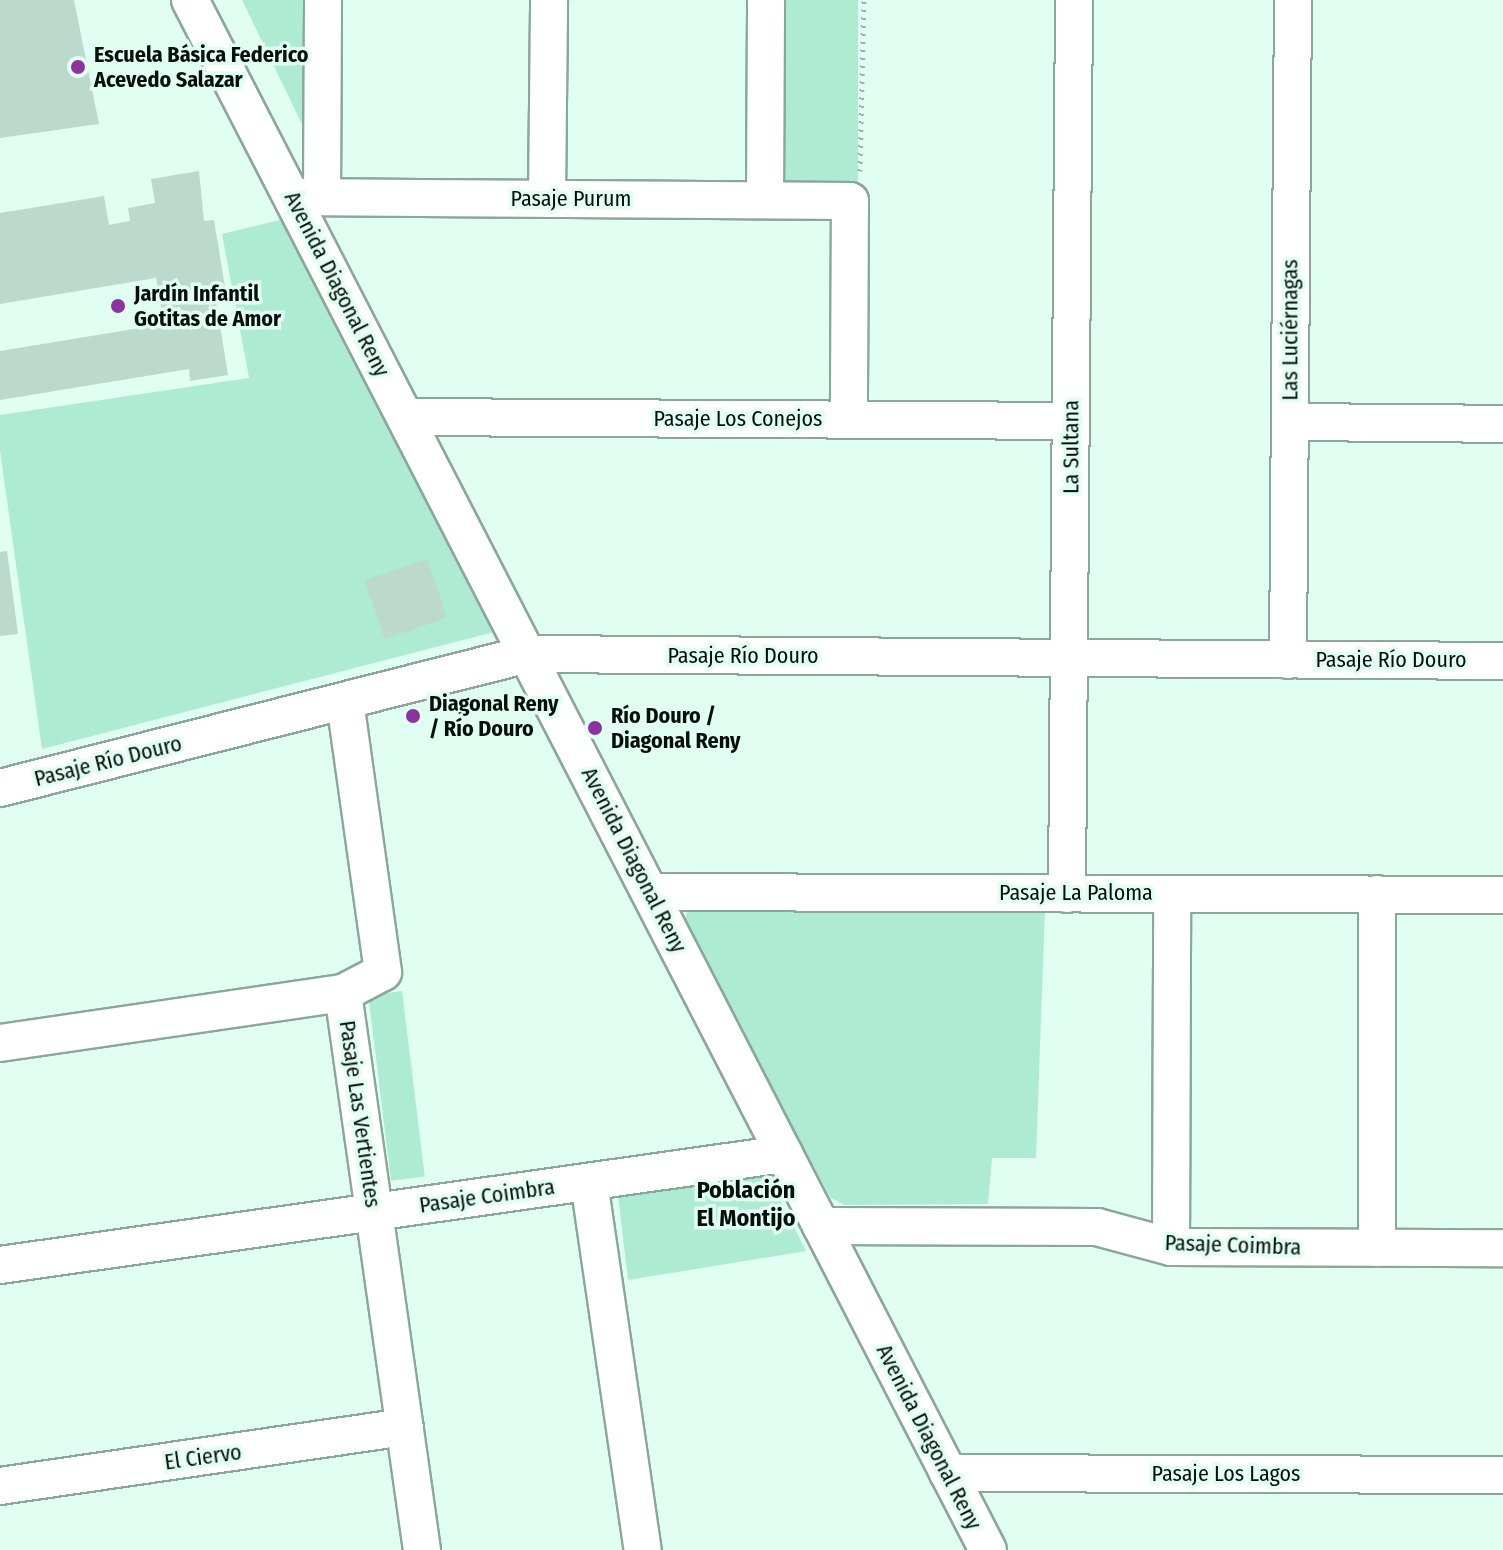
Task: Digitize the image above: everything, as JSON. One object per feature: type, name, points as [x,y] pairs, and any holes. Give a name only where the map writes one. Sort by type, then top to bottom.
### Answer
[{"type":"street","name":"Avenida Diagonal Reny","points":[[190,0],[307,197],[406,417],[988,1550]]},
{"type":"street","points":[[307,197],[323,0]]},
{"type":"street","points":[[547,199],[549,0]]},
{"type":"street","points":[[765,200],[766,0]]},
{"type":"street","name":"La Sultana","points":[[1067,894],[1074,0]]},
{"type":"street","name":"Las Luciérnagas","points":[[1288,660],[1293,0]]},
{"type":"street","name":"Pasaje Purum","points":[[307,197],[850,201]]},
{"type":"street","points":[[849,420],[850,201]]},
{"type":"street","name":"Pasaje Los Conejos","points":[[406,417],[1071,421]]},
{"type":"street","points":[[1290,422],[1503,424]]},
{"type":"street","name":"Pasaje Río Douro","points":[[0,788],[528,654],[1503,661]]},
{"type":"street","name":"Pasaje Las Vertientes","points":[[345,702],[383,972],[343,993],[422,1550]]},
{"type":"street","name":"Pasaje La Paloma","points":[[650,892],[1503,895]]},
{"type":"street","points":[[1171,1247],[1172,894]]},
{"type":"street","points":[[1377,894],[1377,1248]]},
{"type":"street","points":[[0,1043],[343,993]]},
{"type":"street","name":"Pasaje Coimbra","points":[[0,1265],[784,1154]]},
{"type":"street","points":[[589,1182],[643,1550]]},
{"type":"street","name":"Pasaje Coimbra","points":[[821,1226],[1097,1227],[1171,1247],[1503,1248]]},
{"type":"street","name":"El Ciervo","points":[[0,1486],[405,1427]]},
{"type":"street","name":"Pasaje Los Lagos","points":[[948,1473],[1503,1475]]},
{"type":"path","points":[[850,201],[860,189],[864,0]]},
{"type":"green space","points":[[242,0],[313,0],[312,145]]},
{"type":"green space","points":[[779,0],[858,0],[858,186],[779,186]]},
{"type":"green space","points":[[283,219],[494,632],[42,749],[0,451],[0,415],[249,378],[222,234]]},
{"type":"green space","points":[[688,905],[1045,908],[1036,1158],[992,1158],[988,1204],[844,1205],[831,1198],[684,930]]},
{"type":"green space","points":[[402,991],[425,1177],[391,1181],[368,995]]},
{"type":"green space","points":[[768,1175],[806,1251],[628,1280],[618,1196]]},
{"type":"building","points":[[0,0],[74,0],[99,124],[0,138]]},
{"type":"building","points":[[199,171],[204,221],[214,220],[225,287],[214,289],[228,375],[190,381],[189,369],[0,400],[0,351],[164,324],[156,278],[0,304],[0,213],[104,196],[109,225],[130,221],[128,208],[155,203],[151,179]]},
{"type":"building","points":[[7,551],[18,634],[0,636],[0,552]]},
{"type":"building","points":[[427,559],[447,618],[385,639],[365,580]]},
{"type":"place","name":"Escuela Básica Federico Acevedo Salazar","points":[[78,67]]},
{"type":"place","name":"Jardín Infantil Gotitas de Amor","points":[[118,306]]},
{"type":"place","name":"Diagonal Reny / Río Douro","points":[[413,716]]},
{"type":"place","name":"Río Douro / Diagonal Reny","points":[[595,728]]},
{"type":"district","name":"Población El Montijo","points":[[746,1205]]}]
